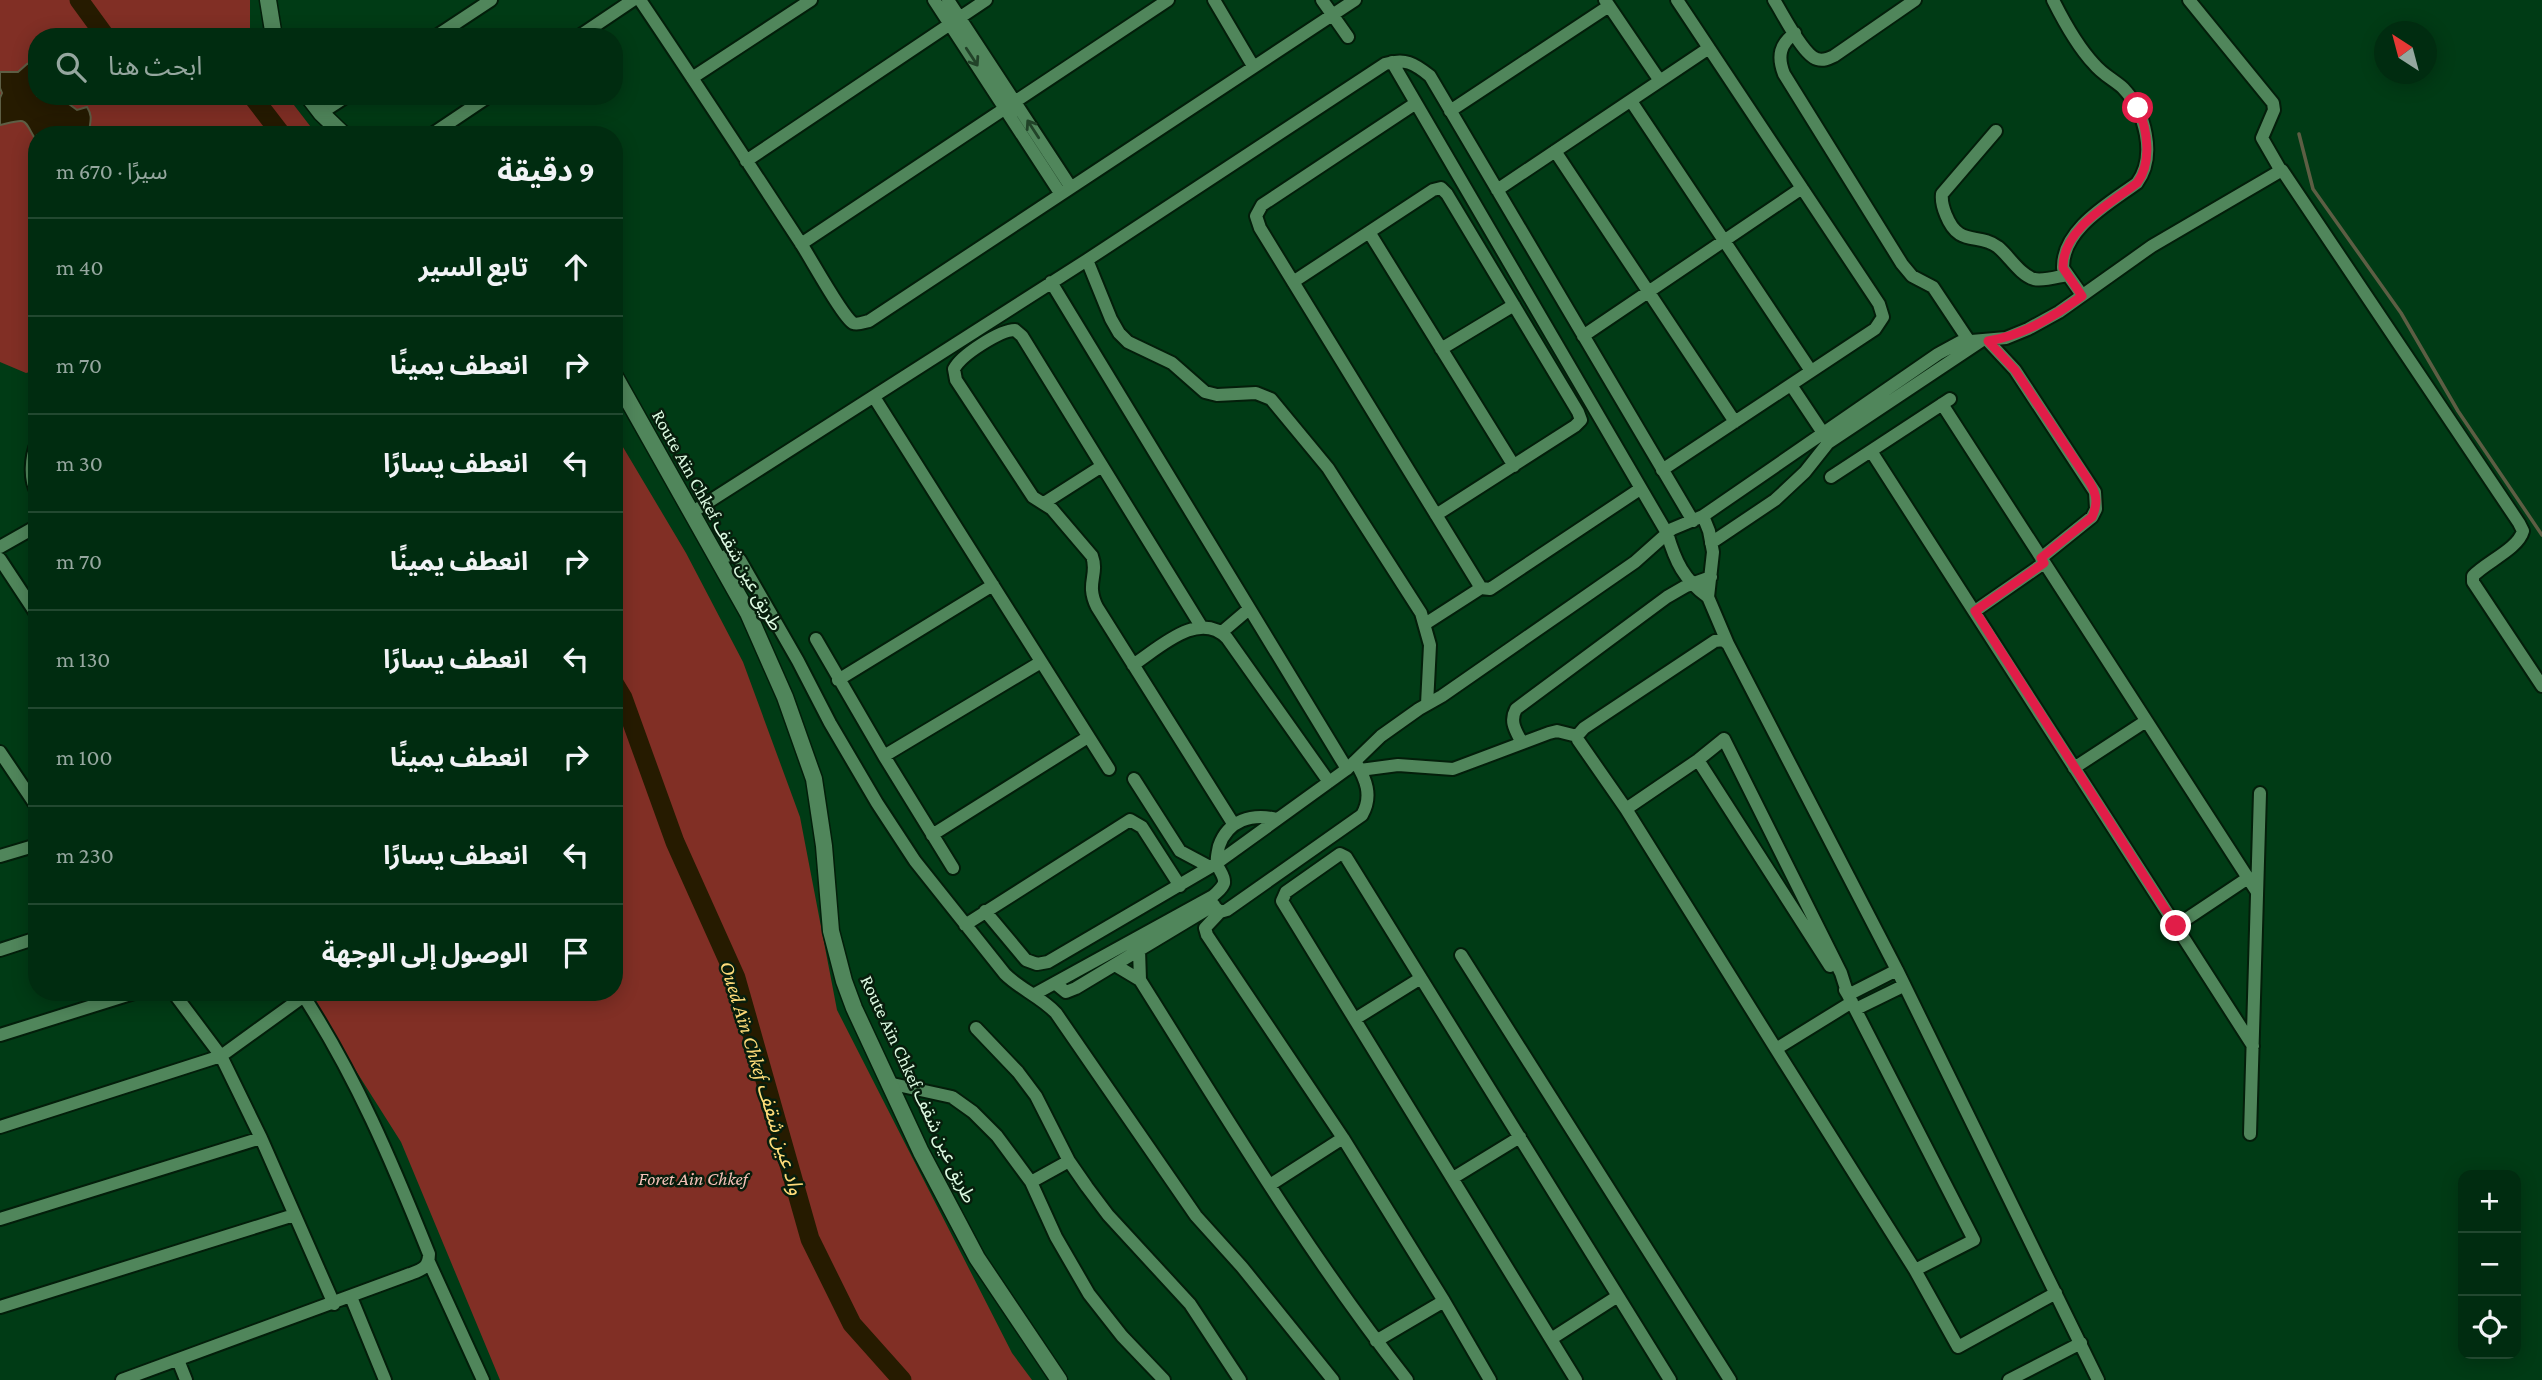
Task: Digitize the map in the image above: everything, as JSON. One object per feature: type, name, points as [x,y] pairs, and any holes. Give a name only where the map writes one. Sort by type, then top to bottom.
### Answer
[{"type":"street","points":[[268,0],[273,28]]},
{"type":"street","points":[[449,28],[491,0]]},
{"type":"street","points":[[591,28],[633,0]]},
{"type":"street","points":[[640,0],[849,318],[860,324],[869,321],[1355,0]]},
{"type":"street","points":[[692,78],[811,0]]},
{"type":"street","points":[[934,0],[955,20],[1065,190]]},
{"type":"street","points":[[948,0],[955,20]]},
{"type":"street","points":[[746,162],[986,0]]},
{"type":"street","points":[[802,244],[1168,0]]},
{"type":"street","points":[[1214,0],[1252,66]]},
{"type":"street","points":[[1322,0],[1348,37]]},
{"type":"street","points":[[1662,470],[1875,329],[1883,317],[1879,303],[1676,0]]},
{"type":"street","points":[[1774,0],[1811,55],[1821,60],[1828,59],[1915,0]]},
{"type":"street","points":[[2053,0],[2092,63],[2131,98],[2142,118],[2146,140],[2147,162],[2143,175],[2137,183],[2089,219],[2066,251],[2063,268],[2082,296]]},
{"type":"street","points":[[2189,0],[2270,98],[2274,110],[2262,138],[2281,171],[2283,170],[2519,523],[2523,531],[2519,541],[2480,568],[2473,576],[2473,582],[2542,686]]},
{"type":"street","points":[[1451,111],[1607,3],[1660,81]]},
{"type":"street","points":[[1795,33],[1787,39],[1780,53],[1784,74],[1902,264],[1912,276],[1933,287],[1979,341],[2015,370],[2095,492],[2096,509],[2092,517],[2042,561],[1975,611]]},
{"type":"street","points":[[1497,190],[1709,48]]},
{"type":"street","points":[[691,513],[1087,260],[1385,64],[1399,60],[1418,66],[1430,76],[1662,470],[1698,519],[1711,543],[1708,597]]},
{"type":"street","points":[[1391,62],[1667,533],[1676,561],[1692,584],[1708,597],[1728,644],[1897,970],[2098,1380]]},
{"type":"street","points":[[1631,100],[1811,371]]},
{"type":"street","points":[[1416,103],[1258,210],[1257,223],[1481,588]]},
{"type":"street","points":[[314,105],[334,126]]},
{"type":"street","points":[[321,114],[334,105]]},
{"type":"street","points":[[444,126],[476,105]]},
{"type":"street","points":[[1996,131],[1942,194],[1942,206],[1948,221],[1966,238],[1993,244],[2032,278],[2067,275]]},
{"type":"street","points":[[1555,152],[1735,422]]},
{"type":"street","points":[[985,911],[1026,960],[1042,963],[1180,886],[1354,767],[1381,736],[1635,562],[1667,533],[1698,519],[1949,347],[2006,338],[2028,329],[2082,296],[2152,246],[2281,171]]},
{"type":"street","points":[[1293,282],[1433,190],[1441,188],[1514,305],[1581,420],[1436,515]]},
{"type":"street","points":[[1583,337],[1802,188]]},
{"type":"street","points":[[1369,232],[1514,466]]},
{"type":"street","points":[[1087,260],[1111,319],[1128,342],[1172,363],[1205,392],[1217,396],[1256,393],[1271,399],[1328,468],[1410,593],[1425,624],[1430,645],[1427,704]]},
{"type":"street","points":[[1033,995],[1299,860],[1362,815],[1369,800],[1354,767],[1249,609],[1051,282]]},
{"type":"street","points":[[1441,349],[1514,305]]},
{"type":"street","points":[[1201,626],[1015,330],[1007,330],[956,364],[953,373],[1033,497],[1044,503],[1092,556],[1094,564],[1090,590],[1093,598],[1234,825]]},
{"type":"street","points":[[974,331],[983,344]]},
{"type":"street","points":[[1711,543],[1775,500],[1805,472],[1828,443],[1979,341]]},
{"type":"street","points":[[1791,385],[1823,433]]},
{"type":"street","name":"Route Aïn Chkef طريق عين شقف","points":[[623,391],[748,612],[785,697],[814,779],[823,835],[834,944],[851,999],[888,1083],[977,1258],[1059,1380]]},
{"type":"street","points":[[874,397],[1110,769]]},
{"type":"street","points":[[1831,477],[1946,401],[2042,561],[2257,892]]},
{"type":"street","points":[[1871,451],[2253,1046]]},
{"type":"street","points":[[1044,503],[1102,466]]},
{"type":"street","points":[[1425,624],[1481,588],[1490,589],[1640,489]]},
{"type":"street","points":[[0,547],[28,531]]},
{"type":"street","points":[[718,559],[733,554],[740,559],[830,723],[915,861],[1005,974],[1051,1007],[1077,1040],[1196,1216],[1242,1267],[1333,1380]]},
{"type":"street","points":[[0,559],[28,601]]},
{"type":"street","points":[[1522,743],[1512,717],[1516,709],[1667,597],[1711,577]]},
{"type":"street","points":[[838,680],[993,585]]},
{"type":"street","points":[[1222,632],[1249,609]]},
{"type":"street","points":[[1133,665],[1187,630],[1201,626],[1216,628],[1222,632],[1329,782]]},
{"type":"street","points":[[816,639],[838,680],[953,868]]},
{"type":"street","points":[[1577,736],[1584,728],[1715,641],[1723,640],[1728,644]]},
{"type":"street","points":[[884,756],[1041,662]]},
{"type":"street","points":[[2074,768],[2146,721]]},
{"type":"street","points":[[1354,767],[1398,765],[1453,769],[1557,731],[1577,736]]},
{"type":"street","points":[[1577,736],[1626,809],[1915,1270],[1958,1347],[2056,1293]]},
{"type":"street","points":[[932,835],[1088,737]]},
{"type":"street","points":[[1626,809],[1724,739],[1841,973],[1852,1002]]},
{"type":"street","points":[[1,755],[28,794]]},
{"type":"street","points":[[1698,760],[1852,1002],[1974,1240],[1915,1270]]},
{"type":"street","points":[[1134,779],[1180,850],[1213,865],[1224,878],[1205,928],[1207,935],[1343,1138],[1490,1380]]},
{"type":"street","points":[[2250,1134],[2260,793]]},
{"type":"street","points":[[1213,865],[1222,838],[1234,825],[1252,817],[1277,819]]},
{"type":"street","points":[[965,925],[1130,820],[1142,827],[1180,886]]},
{"type":"street","points":[[0,856],[28,848]]},
{"type":"street","points":[[1576,1380],[1282,901],[1286,892],[1338,855],[1345,855],[1670,1380]]},
{"type":"street","points":[[1299,860],[1310,875]]},
{"type":"street","points":[[2176,926],[2248,878]]},
{"type":"street","points":[[1055,983],[1066,992],[1070,991],[1214,905]]},
{"type":"street","points":[[0,950],[28,941]]},
{"type":"street","points":[[1139,950],[1140,980]]},
{"type":"street","points":[[1461,956],[1730,1380]]},
{"type":"street","points":[[1115,965],[1140,980],[1269,1185],[1376,1340],[1407,1380]]},
{"type":"street","points":[[1776,1049],[1852,1002],[1897,970]]},
{"type":"street","points":[[1355,1019],[1421,978]]},
{"type":"street","points":[[1852,1002],[1903,986]]},
{"type":"street","points":[[0,1035],[108,1001]]},
{"type":"street","points":[[180,1001],[220,1056],[261,1138],[334,1304]]},
{"type":"street","points":[[0,1126],[220,1056],[294,1001]]},
{"type":"street","points":[[307,1001],[358,1087],[396,1171],[429,1254],[429,1262],[483,1380]]},
{"type":"street","points":[[976,1028],[1018,1072],[1036,1096],[1069,1161],[1108,1215],[1190,1304],[1240,1380]]},
{"type":"street","points":[[888,1083],[952,1097],[973,1112],[997,1136],[1031,1182],[1056,1237],[1090,1294],[1122,1336],[1164,1380]]},
{"type":"street","points":[[1453,1178],[1520,1137]]},
{"type":"street","points":[[0,1219],[261,1138]]},
{"type":"street","points":[[1269,1185],[1343,1138]]},
{"type":"street","points":[[1031,1182],[1069,1161]]},
{"type":"street","points":[[0,1307],[295,1215]]},
{"type":"street","points":[[122,1380],[334,1304],[425,1268],[429,1262]]},
{"type":"street","points":[[1551,1339],[1618,1296]]},
{"type":"street","points":[[351,1297],[385,1380]]},
{"type":"street","points":[[1376,1340],[1444,1301]]},
{"type":"street","points":[[2009,1380],[2081,1343]]},
{"type":"street","points":[[178,1360],[186,1380]]},
{"type":"green space","points":[[0,0],[250,0],[250,28],[28,28],[28,105],[294,105],[310,126],[28,126],[28,372],[0,362]]},
{"type":"green space","name":"Foret Ain Chkef","points":[[623,447],[686,553],[743,662],[800,817],[837,1010],[1012,1353],[1032,1380],[500,1380],[401,1142],[312,1001],[623,1001]]},
{"type":"shaded area","points":[[27,64],[28,105],[70,105],[77,110],[87,107],[91,118],[90,126],[28,126],[21,121],[0,125],[0,72],[18,72]]},
{"type":"waterway","name":"Oued Aïn Chkef واد عين شقف","points":[[79,0],[99,28]]},
{"type":"waterway","name":"Oued Aïn Chkef واد عين شقف","points":[[259,105],[275,126]]},
{"type":"waterway","points":[[2299,134],[2313,189],[2401,313],[2458,411],[2542,535]]},
{"type":"waterway","name":"Oued Aïn Chkef واد عين شقف","points":[[623,698],[675,842],[736,978],[810,1239],[852,1324],[902,1380]]},
{"type":"route","points":[[2138,108],[2146,140],[2147,162],[2143,175],[2137,183],[2089,219],[2066,251],[2063,268],[2082,296],[2028,329],[2006,338],[1988,341],[2015,370],[2090,483],[2097,500],[2096,509],[2092,517],[2041,558],[2044,563],[1975,611],[2176,926]]}]
